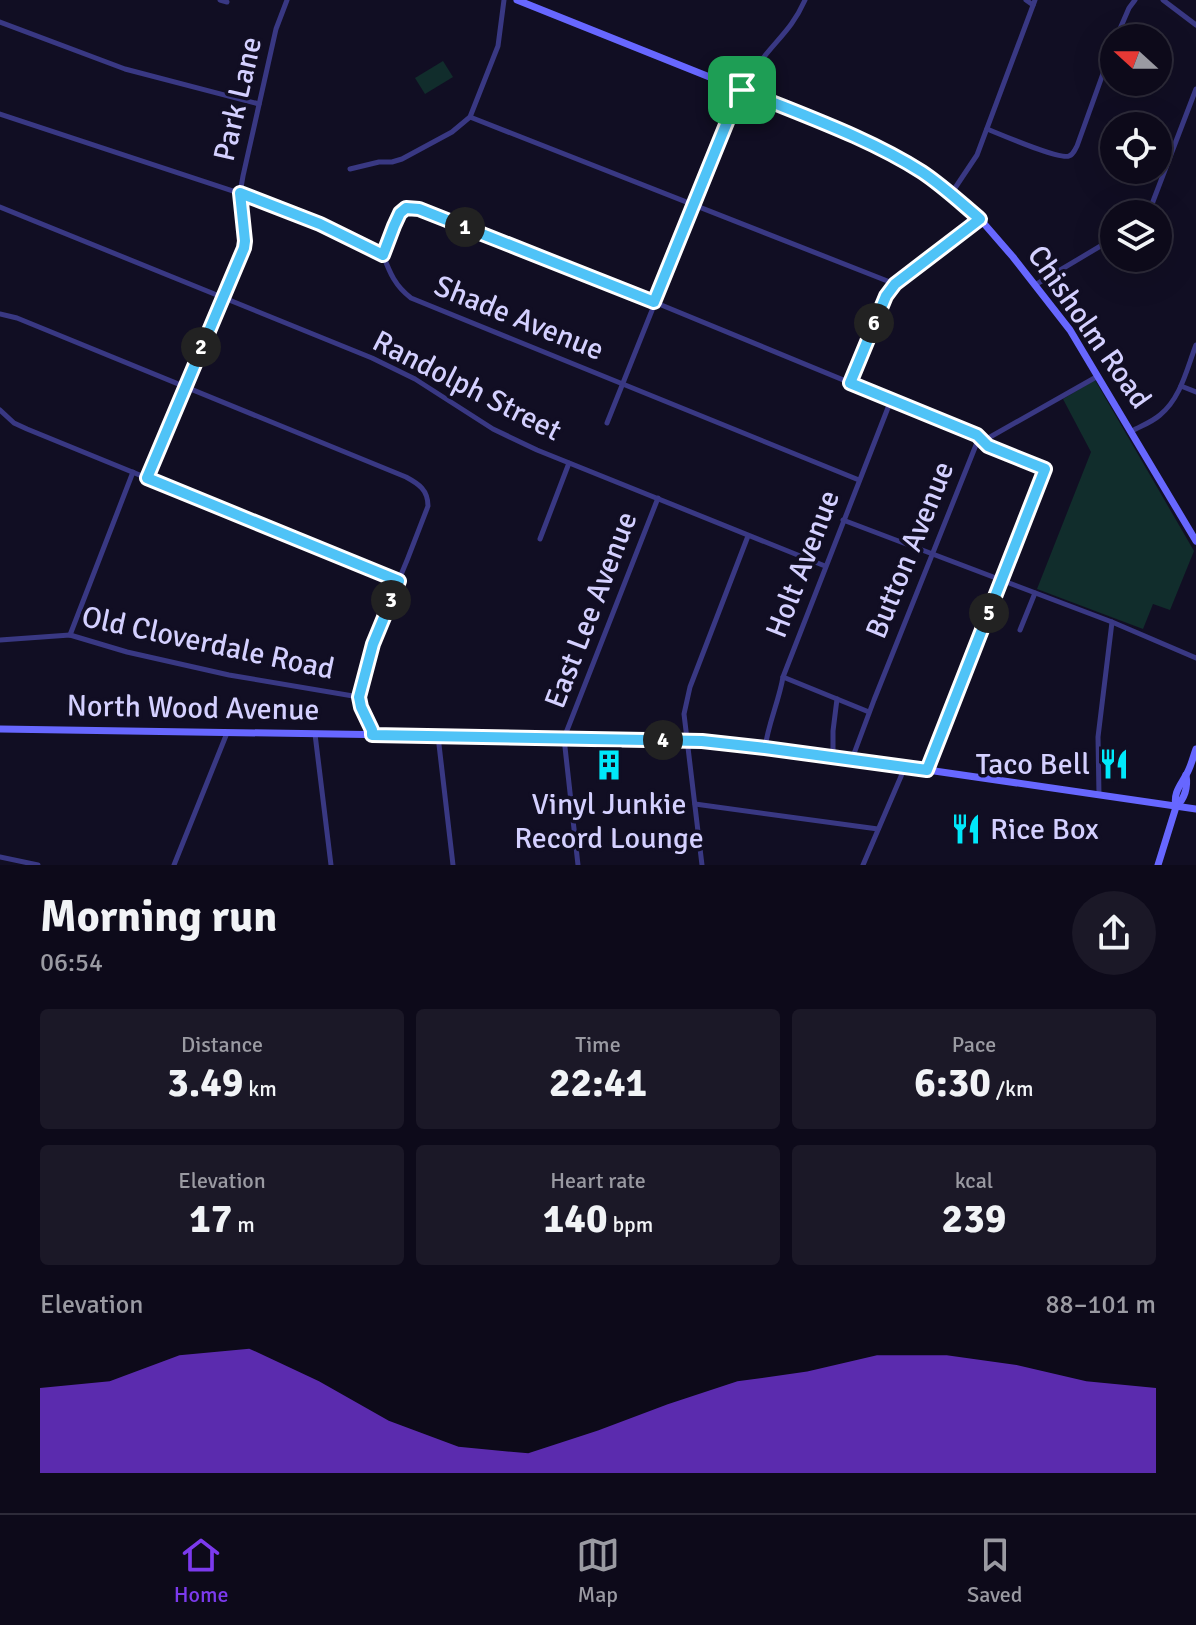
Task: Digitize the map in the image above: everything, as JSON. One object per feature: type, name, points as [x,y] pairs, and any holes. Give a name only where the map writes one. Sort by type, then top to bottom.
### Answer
[{"type":"main road","name":"Chisholm Road","points":[[517,0],[884,151],[921,171],[951,194],[980,219],[1070,330],[1196,541]]},
{"type":"main road","name":"North Wood Avenue","points":[[0,729],[686,741],[852,759],[1196,809]]},
{"type":"main road","points":[[1158,865],[1176,807],[1182,801],[1187,785],[1186,775],[1196,749]]},
{"type":"street","points":[[220,0],[227,2]]},
{"type":"street","name":"Park Lane","points":[[147,478],[244,248],[240,193],[276,29],[287,0]]},
{"type":"street","points":[[350,169],[402,159],[452,132],[470,117],[498,46],[504,0]]},
{"type":"street","points":[[607,423],[736,100],[760,60],[798,17],[805,0]]},
{"type":"street","points":[[951,194],[977,155],[1034,2],[1026,0]]},
{"type":"street","points":[[1122,24],[1135,0]]},
{"type":"street","points":[[1163,0],[1196,25]]},
{"type":"street","points":[[0,22],[125,69],[259,104]]},
{"type":"street","points":[[987,129],[1048,153],[1068,156],[1077,146],[1100,82]]},
{"type":"street","points":[[1154,200],[1196,89]]},
{"type":"street","points":[[0,114],[240,193],[320,224],[383,255],[400,213],[412,207],[654,302],[977,435],[988,446],[1045,469],[927,770]]},
{"type":"street","points":[[470,117],[895,284]]},
{"type":"street","name":"Randolph Street","points":[[0,207],[372,358],[409,376],[493,429],[569,463],[825,566]]},
{"type":"street","points":[[850,383],[881,305],[895,284],[980,219]]},
{"type":"street","points":[[1035,285],[1100,246]]},
{"type":"street","name":"Shade Avenue","points":[[383,255],[394,281],[411,298],[859,480]]},
{"type":"street","points":[[0,314],[17,318],[185,386],[406,477],[421,486],[428,498],[428,506],[373,644],[359,697],[372,735]]},
{"type":"street","points":[[1132,431],[1157,418],[1168,408],[1181,386],[1196,345]]},
{"type":"street","name":"Button Avenue","points":[[852,759],[976,445],[1098,376]]},
{"type":"street","points":[[1181,386],[1196,392]]},
{"type":"street","name":"Holt Avenue","points":[[765,748],[783,677],[891,400]]},
{"type":"street","points":[[0,410],[14,423],[27,429],[399,581]]},
{"type":"street","points":[[540,539],[569,463]]},
{"type":"street","points":[[70,635],[133,472]]},
{"type":"street","name":"East Lee Avenue","points":[[564,738],[658,498]]},
{"type":"street","points":[[843,520],[1112,622],[1196,658]]},
{"type":"street","points":[[702,865],[684,714],[686,700],[748,536]]},
{"type":"street","points":[[1020,630],[1035,593]]},
{"type":"street","points":[[1099,795],[1098,737],[1112,622]]},
{"type":"street","name":"Old Cloverdale Road","points":[[0,640],[70,635],[127,652],[229,675],[359,697]]},
{"type":"street","points":[[783,677],[869,712]]},
{"type":"street","points":[[833,757],[837,699]]},
{"type":"street","points":[[174,865],[227,732]]},
{"type":"street","points":[[315,734],[331,865]]},
{"type":"street","points":[[438,736],[453,865]]},
{"type":"street","points":[[564,738],[578,865]]},
{"type":"street","points":[[863,865],[905,767]]},
{"type":"street","points":[[695,804],[878,829]]},
{"type":"street","points":[[0,857],[38,865]]},
{"type":"green space","points":[[443,61],[453,77],[425,94],[415,78]]},
{"type":"green space","points":[[1095,380],[1194,551],[1170,610],[1153,604],[1143,629],[1037,589],[1091,452],[1063,399]]},
{"type":"place","name":"Taco Bell","points":[[1114,764]]},
{"type":"place","name":"Vinyl Junkie Record Lounge","points":[[609,765]]},
{"type":"place","name":"Rice Box","points":[[966,829]]},
{"type":"route","points":[[742,90],[896,157],[938,183],[980,219],[895,284],[881,305],[850,383],[977,435],[988,446],[1045,469],[927,770],[702,741],[372,735],[359,697],[373,644],[399,581],[147,478],[244,248],[240,193],[320,224],[383,255],[400,213],[412,207],[654,302],[742,90]]}]
